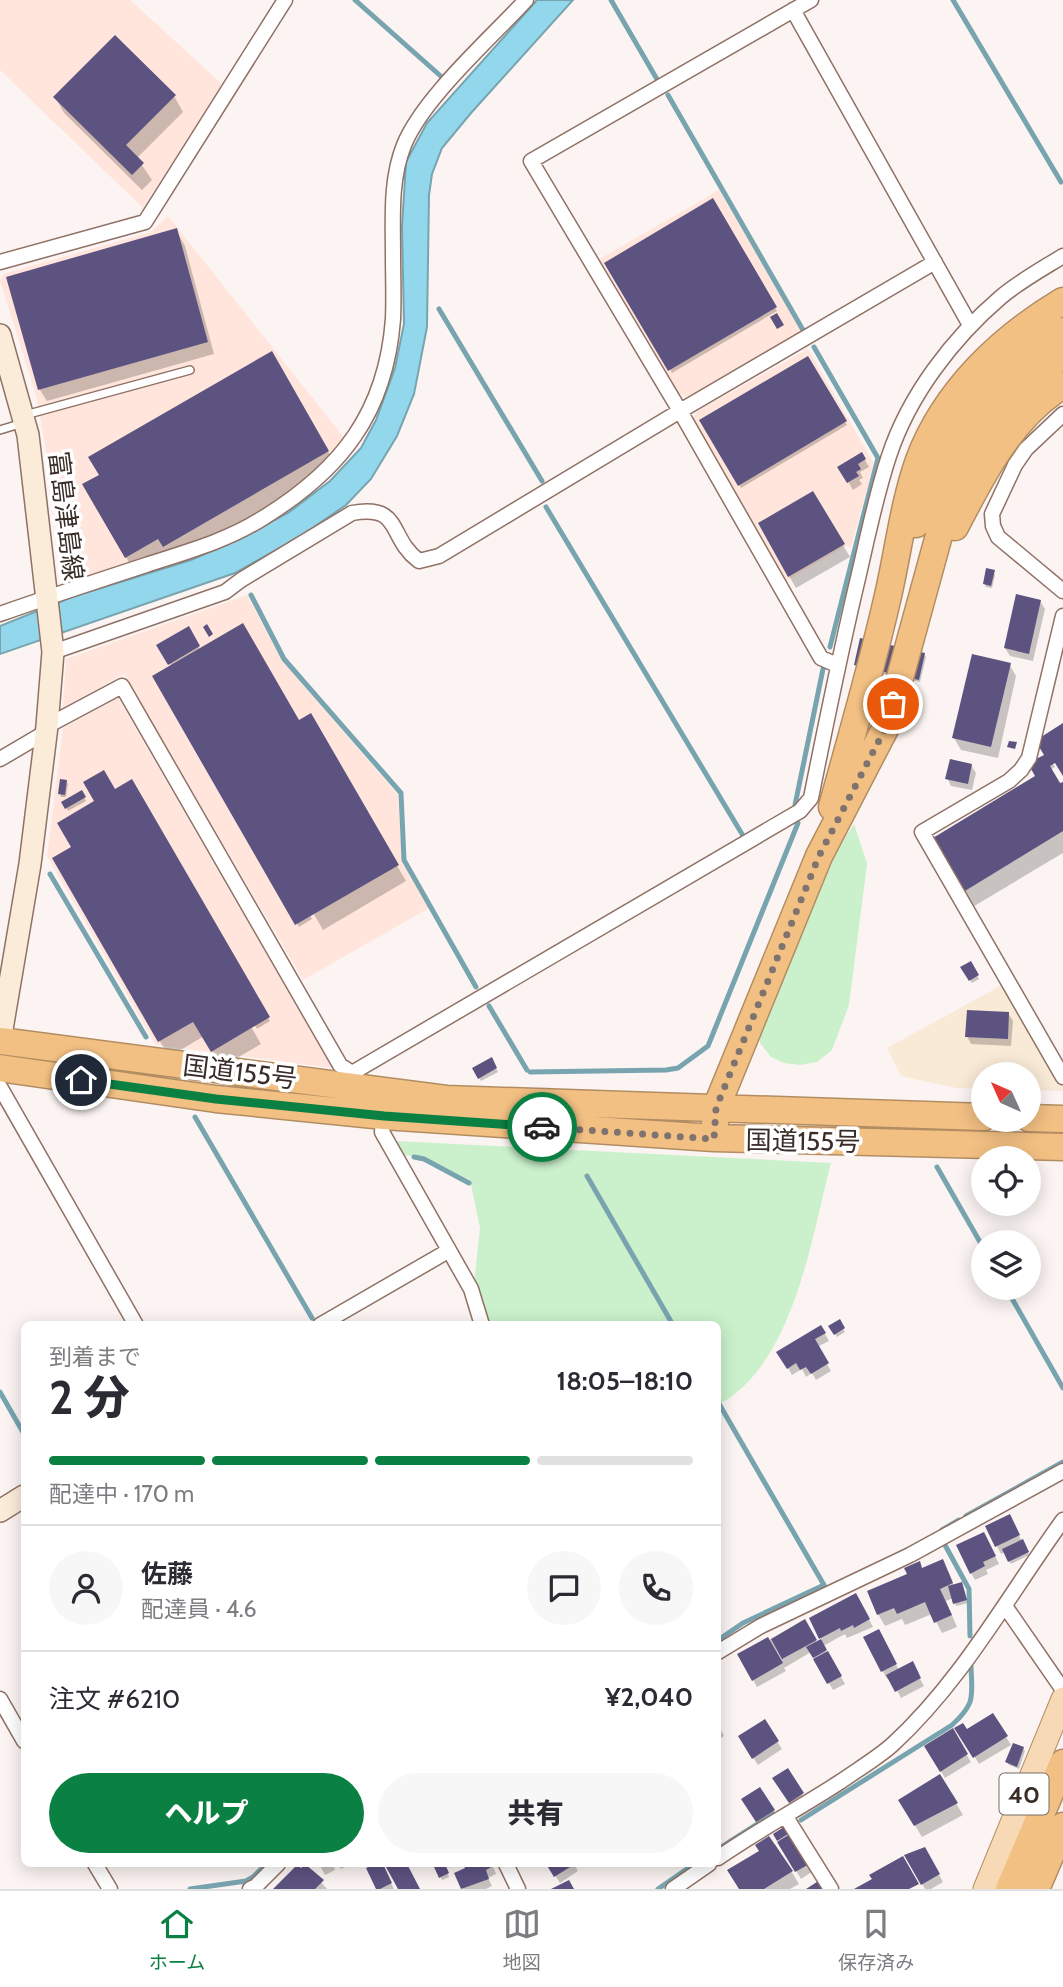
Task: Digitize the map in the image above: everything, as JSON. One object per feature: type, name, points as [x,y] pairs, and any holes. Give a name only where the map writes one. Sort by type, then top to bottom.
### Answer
[{"type":"highway","points":[[819,856],[887,601],[911,486],[929,438],[940,417],[969,377],[1003,343],[1063,301]]},
{"type":"highway","points":[[887,601],[919,515],[948,448],[963,423],[998,380],[1017,362],[1063,331]]},
{"type":"highway","points":[[714,1139],[716,1108],[819,856],[887,725],[944,517],[965,464],[1006,403],[1063,355]]},
{"type":"highway","points":[[919,605],[962,514],[1003,445],[1019,422],[1063,385]]},
{"type":"highway","name":"国道155号","points":[[0,1041],[351,1080],[446,1099],[971,1117]]},
{"type":"highway","name":"国道155号","points":[[0,1068],[216,1099],[384,1116],[714,1139],[1063,1147]]},
{"type":"highway","points":[[1041,1118],[1063,1119]]},
{"type":"highway","points":[[1009,1889],[1063,1763]]},
{"type":"highway","points":[[1036,1889],[1063,1826]]},
{"type":"main road","name":"富島津島線","points":[[0,335],[24,419],[49,597],[53,652],[47,729],[30,864],[0,1041]]},
{"type":"main road","points":[[0,1511],[21,1498]]},
{"type":"main road","name":"40","points":[[985,1889],[1063,1699]]},
{"type":"street","points":[[0,262],[145,222],[285,0]]},
{"type":"street","points":[[0,614],[220,541],[262,519],[310,486],[338,459],[358,432],[379,392],[393,320],[393,194],[397,165],[404,146],[411,131],[436,96],[526,0]]},
{"type":"street","points":[[811,0],[531,161],[680,411],[821,658],[837,665]]},
{"type":"street","points":[[793,10],[970,325]]},
{"type":"street","points":[[0,759],[122,686],[351,1080],[800,811],[811,798],[837,665],[890,453],[911,406],[936,368],[970,325],[1002,296],[1063,256]]},
{"type":"street","points":[[53,652],[225,592],[352,513],[372,509],[383,513],[410,554],[419,561],[430,560],[935,262]]},
{"type":"street","points":[[1063,414],[1026,449],[1015,465],[992,514],[998,537],[1063,591]]},
{"type":"street","points":[[1063,616],[1029,758],[1009,781],[922,832],[1063,1077]]},
{"type":"street","points":[[0,1041],[0,1050]]},
{"type":"street","points":[[0,1087],[134,1321]]},
{"type":"street","points":[[384,1116],[382,1132],[471,1289],[481,1321]]},
{"type":"street","points":[[327,1321],[448,1251]]},
{"type":"street","points":[[721,1650],[761,1626],[910,1555],[1063,1471]]},
{"type":"street","points":[[721,1856],[786,1817],[890,1746],[923,1713],[1005,1606],[1063,1520]]},
{"type":"street","points":[[1005,1606],[1063,1690]]},
{"type":"street","points":[[0,1699],[21,1736]]},
{"type":"street","points":[[786,1817],[831,1889]]},
{"type":"street","points":[[97,1867],[110,1889]]},
{"type":"street","points":[[250,1889],[275,1867]]},
{"type":"street","points":[[507,1867],[518,1889]]},
{"type":"street","points":[[673,1889],[705,1867]]},
{"type":"lane","points":[[0,430],[24,419],[190,370]]},
{"type":"shaded area","points":[[0,0],[130,0],[222,84],[143,208],[0,70]]},
{"type":"shaded area","points":[[719,190],[803,333],[688,397],[676,393],[598,260]]},
{"type":"shaded area","points":[[168,216],[346,440],[305,484],[216,537],[76,583],[64,576],[55,500],[36,395],[0,281],[3,274],[151,232]]},
{"type":"shaded area","points":[[808,349],[874,464],[851,547],[846,546],[786,581],[692,423],[696,412]]},
{"type":"shaded area","points":[[247,595],[282,661],[398,795],[402,859],[431,907],[303,980],[124,674],[63,708],[66,659]]},
{"type":"shaded area","points":[[118,698],[332,1068],[156,1045],[47,856],[63,728]]},
{"type":"shaded area","points":[[1004,984],[1063,1084],[1063,1091],[1041,1090],[1041,1062],[971,1062],[971,1089],[956,1088],[901,1076],[887,1048]]},
{"type":"green space","points":[[854,824],[867,864],[849,1005],[832,1050],[817,1062],[800,1065],[784,1063],[771,1057],[760,1043],[760,1029],[831,860]]},
{"type":"green space","points":[[395,1141],[831,1163],[796,1297],[782,1330],[765,1361],[744,1386],[721,1403],[721,1321],[488,1321],[474,1284],[480,1228],[470,1180],[424,1157],[401,1155]]},
{"type":"water","points":[[537,0],[573,0],[442,148],[432,174],[429,195],[427,327],[414,394],[397,436],[371,479],[346,505],[301,536],[235,573],[0,654],[0,626],[72,597],[191,560],[239,539],[288,513],[330,481],[361,448],[376,420],[395,368],[404,324],[402,227],[406,162],[427,123]]},
{"type":"building","points":[[115,35],[176,95],[126,145],[144,163],[132,175],[53,97]]},
{"type":"building","points":[[713,198],[777,307],[668,371],[604,263]]},
{"type":"building","points":[[177,228],[208,342],[38,390],[6,277]]},
{"type":"building","points":[[777,313],[784,325],[777,329],[770,317]]},
{"type":"building","points":[[272,351],[329,451],[163,547],[158,539],[125,558],[82,484],[99,475],[88,457]]},
{"type":"building","points":[[808,356],[847,421],[738,486],[699,420]]},
{"type":"building","points":[[862,452],[866,459],[858,464],[861,469],[856,472],[859,476],[847,483],[837,467]]},
{"type":"building","points":[[813,491],[845,544],[788,577],[758,523]]},
{"type":"building","points":[[986,568],[995,570],[991,586],[983,584]]},
{"type":"building","points":[[1016,594],[1041,600],[1029,654],[1004,648]]},
{"type":"building","points":[[243,623],[299,720],[311,713],[399,865],[295,925],[152,676]]},
{"type":"building","points":[[207,624],[213,634],[209,637],[203,627]]},
{"type":"building","points":[[189,626],[200,646],[168,665],[156,645]]},
{"type":"building","points":[[860,638],[925,653],[919,680],[854,665]]},
{"type":"building","points":[[972,654],[1011,663],[991,747],[952,738]]},
{"type":"building","points":[[1063,723],[1063,776],[1055,763],[1050,766],[1060,783],[1063,782],[1063,831],[960,894],[928,841],[1035,776],[1031,769],[1032,761],[1044,755],[1038,745],[1038,739]]},
{"type":"building","points":[[1009,741],[1017,742],[1015,749],[1007,747]]},
{"type":"building","points":[[950,759],[972,764],[968,784],[945,779]]},
{"type":"building","points":[[104,770],[115,789],[132,779],[270,1017],[211,1052],[193,1022],[158,1042],[52,858],[71,847],[57,823],[94,801],[83,782]]},
{"type":"building","points":[[60,779],[67,780],[65,795],[58,794]]},
{"type":"building","points":[[82,790],[86,797],[65,809],[61,802]]},
{"type":"building","points":[[971,961],[979,975],[969,981],[960,967]]},
{"type":"building","points":[[967,1010],[1009,1012],[1008,1039],[965,1037]]},
{"type":"building","points":[[492,1057],[497,1068],[478,1079],[472,1068]]},
{"type":"building","points":[[840,1319],[845,1328],[834,1335],[828,1326]]},
{"type":"building","points":[[821,1325],[826,1333],[815,1339],[829,1363],[811,1374],[806,1367],[800,1370],[796,1363],[787,1369],[776,1352]]},
{"type":"building","points":[[1010,1514],[1020,1535],[995,1547],[985,1526]]},
{"type":"building","points":[[984,1532],[996,1556],[983,1562],[985,1566],[970,1574],[956,1545]]},
{"type":"building","points":[[1023,1539],[1029,1552],[1008,1562],[1002,1549]]},
{"type":"building","points":[[943,1559],[953,1583],[940,1589],[952,1615],[934,1623],[925,1602],[897,1614],[894,1608],[877,1615],[867,1591],[907,1574],[904,1568],[920,1561],[922,1568]]},
{"type":"building","points":[[962,1582],[967,1600],[953,1604],[948,1586]]},
{"type":"building","points":[[856,1593],[870,1619],[854,1628],[853,1625],[841,1631],[840,1628],[819,1639],[809,1618]]},
{"type":"building","points":[[805,1619],[817,1640],[782,1659],[771,1639]]},
{"type":"building","points":[[879,1629],[897,1664],[881,1672],[863,1637]]},
{"type":"building","points":[[768,1637],[783,1663],[752,1681],[737,1654]]},
{"type":"building","points":[[821,1639],[827,1650],[813,1658],[806,1647]]},
{"type":"building","points":[[828,1651],[842,1676],[827,1684],[813,1659]]},
{"type":"building","points":[[913,1661],[921,1678],[895,1692],[886,1675]]},
{"type":"building","points":[[993,1713],[1008,1736],[973,1758],[954,1728],[963,1723],[967,1729]]},
{"type":"building","points":[[765,1719],[779,1741],[752,1759],[738,1736]]},
{"type":"building","points":[[953,1728],[968,1754],[940,1772],[924,1746]]},
{"type":"building","points":[[1013,1743],[1024,1747],[1017,1767],[1005,1762]]},
{"type":"building","points":[[788,1768],[804,1793],[789,1803],[772,1778]]},
{"type":"building","points":[[940,1774],[958,1803],[914,1826],[898,1800]]},
{"type":"building","points":[[760,1787],[775,1810],[756,1822],[741,1799]]},
{"type":"building","points":[[787,1825],[791,1832],[777,1841],[773,1834]]},
{"type":"building","points":[[792,1833],[811,1863],[795,1872],[777,1842]]},
{"type":"building","points":[[769,1836],[793,1871],[764,1889],[739,1889],[727,1870],[759,1851],[755,1845]]},
{"type":"building","points":[[925,1847],[940,1874],[921,1885],[904,1855]]},
{"type":"building","points":[[903,1856],[919,1884],[909,1889],[854,1889],[872,1879],[869,1875]]},
{"type":"building","points":[[295,1867],[309,1867],[324,1880],[315,1889],[273,1889]]},
{"type":"building","points":[[384,1867],[392,1883],[376,1889],[366,1868]]},
{"type":"building","points":[[386,1867],[409,1867],[420,1889],[398,1889]]},
{"type":"building","points":[[434,1867],[446,1867],[449,1873],[439,1878]]},
{"type":"building","points":[[491,1867],[486,1870],[489,1879],[461,1889],[454,1873],[465,1868]]},
{"type":"building","points":[[548,1867],[570,1867],[554,1877]]},
{"type":"building","points":[[569,1880],[574,1889],[551,1889]]},
{"type":"building","points":[[820,1880],[825,1889],[806,1889]]},
{"type":"waterway","points":[[355,0],[444,79]]},
{"type":"waterway","points":[[611,0],[658,81]]},
{"type":"waterway","points":[[953,0],[1061,182]]},
{"type":"waterway","points":[[668,95],[803,330]]},
{"type":"waterway","points":[[439,309],[542,481]]},
{"type":"waterway","points":[[814,347],[878,458],[830,647]]},
{"type":"waterway","points":[[546,507],[742,834]]},
{"type":"waterway","points":[[251,595],[284,659],[401,793],[404,860],[476,987]]},
{"type":"waterway","points":[[795,805],[823,669]]},
{"type":"waterway","points":[[530,1072],[666,1070],[678,1068],[708,1046],[798,823]]},
{"type":"waterway","points":[[50,874],[146,1037]]},
{"type":"waterway","points":[[489,1006],[527,1070]]},
{"type":"waterway","points":[[195,1117],[312,1318]]},
{"type":"waterway","points":[[414,1157],[424,1159],[469,1183]]},
{"type":"waterway","points":[[937,1167],[973,1230]]},
{"type":"waterway","points":[[587,1176],[671,1321]]},
{"type":"waterway","points":[[1013,1300],[1063,1388]]},
{"type":"waterway","points":[[0,1392],[21,1429]]},
{"type":"waterway","points":[[721,1407],[824,1585],[743,1623],[721,1638]]},
{"type":"waterway","points":[[966,1516],[1063,1462]]},
{"type":"waterway","points":[[942,1530],[959,1520]]},
{"type":"waterway","points":[[945,1545],[969,1589],[970,1636]]},
{"type":"waterway","points":[[801,1820],[952,1725],[965,1711],[971,1699],[971,1666]]},
{"type":"waterway","points":[[721,1847],[773,1814]]},
{"type":"waterway","points":[[190,1889],[246,1881],[263,1867]]},
{"type":"waterway","points":[[658,1889],[690,1867]]},
{"type":"way so far","points":[[542,1127],[714,1139],[716,1108],[819,856],[887,725],[893,704]]},
{"type":"route","points":[[81,1080],[216,1099],[384,1116],[542,1127]]}]
